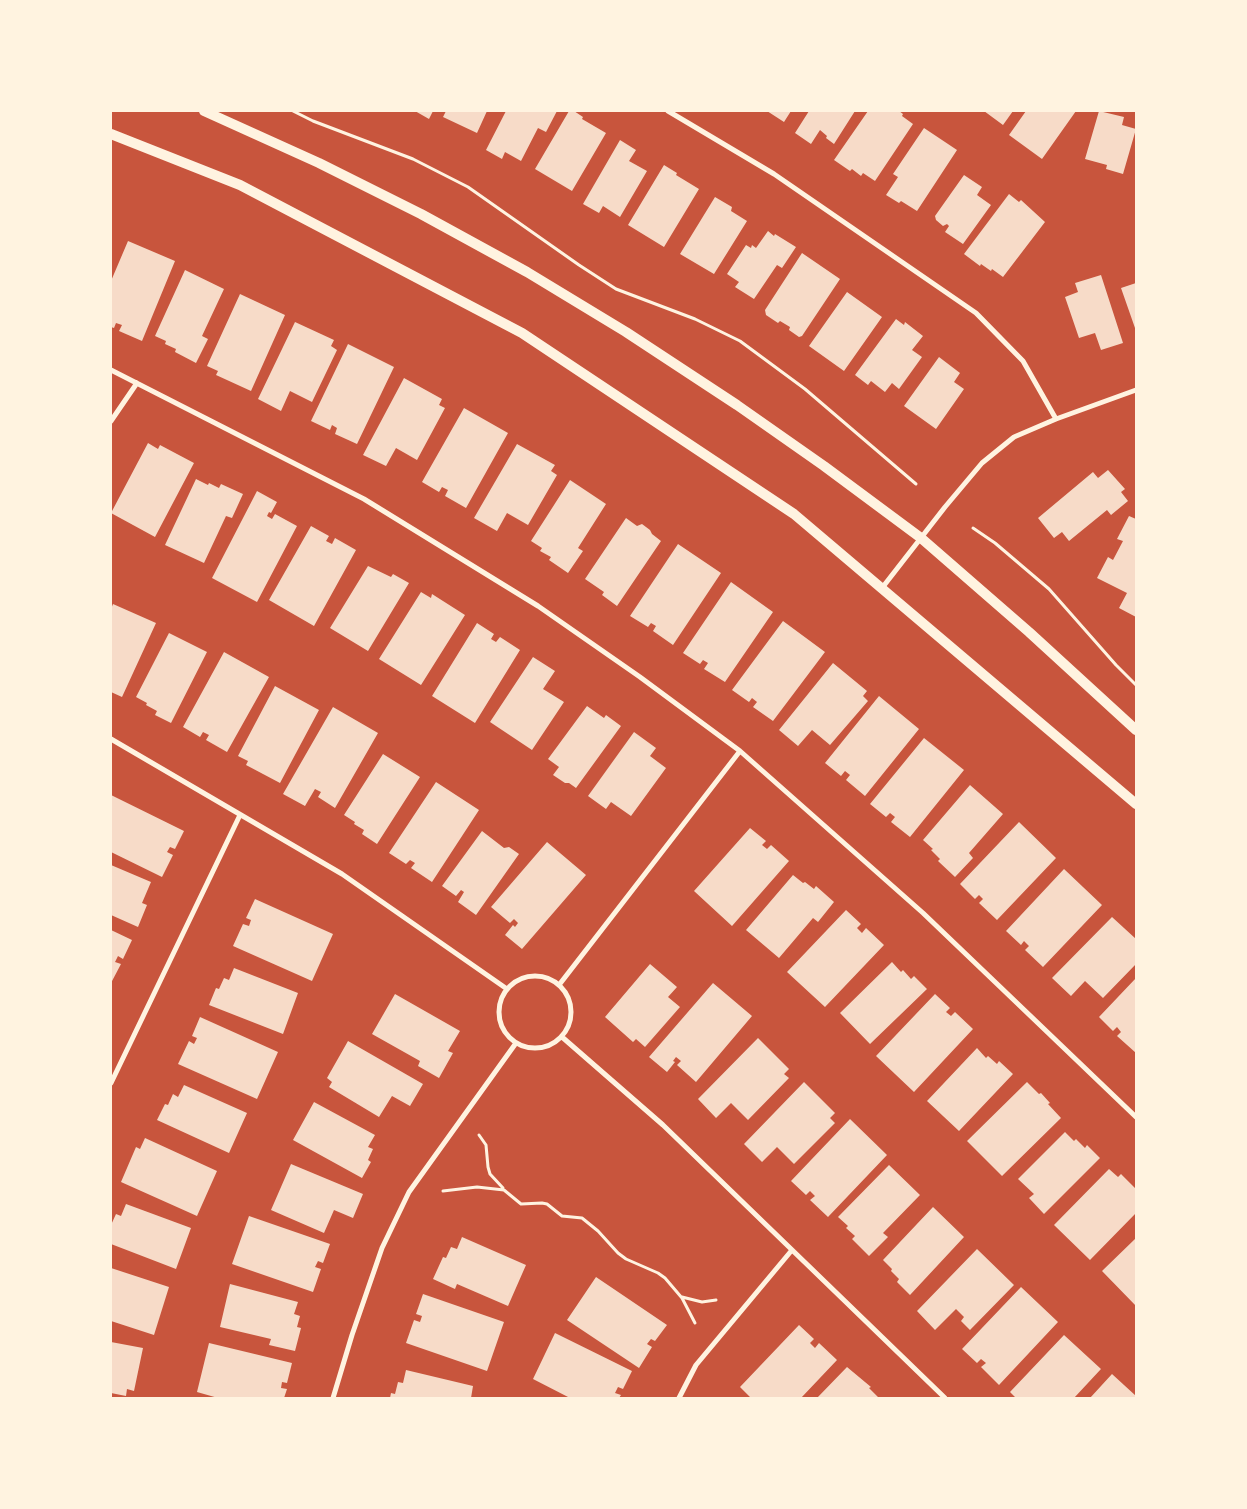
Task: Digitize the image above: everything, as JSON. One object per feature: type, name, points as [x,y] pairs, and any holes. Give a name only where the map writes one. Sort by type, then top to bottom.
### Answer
[{"type":"main road","points":[[204,111],[319,163],[413,210],[527,272],[626,332],[737,405],[824,466],[921,538],[1029,632],[1136,730]]},
{"type":"main road","points":[[111,134],[240,185],[522,333],[794,514],[1136,804]]},
{"type":"street","points":[[668,111],[774,174],[976,313],[1023,360],[1056,419]]},
{"type":"street","points":[[111,370],[364,499],[538,606],[640,677],[740,751],[923,912],[1136,1117]]},
{"type":"street","points":[[111,421],[137,383]]},
{"type":"street","points":[[882,589],[982,463],[1014,437],[1056,419],[1136,390]]},
{"type":"street","points":[[111,740],[342,874],[507,989]]},
{"type":"street","points":[[559,985],[740,751]]},
{"type":"street","points":[[111,1084],[240,815]]},
{"type":"street","points":[[527,976],[544,977],[559,985],[567,994],[571,1005],[571,1017],[568,1028],[562,1037],[551,1045],[540,1048],[527,1048],[516,1043],[507,1035],[501,1024],[499,1012],[501,999],[507,989],[516,981],[527,976]]},
{"type":"street","points":[[562,1037],[663,1125],[945,1398]]},
{"type":"street","points":[[333,1398],[352,1335],[382,1248],[409,1192],[516,1043]]},
{"type":"street","points":[[679,1398],[696,1365],[792,1250]]},
{"type":"path","points":[[293,111],[313,121],[414,159],[468,187],[616,289],[695,319],[740,341],[805,389],[916,484]]},
{"type":"path","points":[[973,528],[996,543],[1049,589],[1136,685]]},
{"type":"path","points":[[478,1134],[486,1145],[490,1174],[504,1190],[521,1204],[547,1204],[562,1216],[582,1218],[598,1230],[618,1253],[626,1259],[658,1273],[672,1286],[681,1297],[695,1323]]},
{"type":"path","points":[[443,1191],[477,1187],[504,1190]]},
{"type":"path","points":[[681,1297],[702,1302],[716,1300]]},
{"type":"building","points":[[415,111],[433,111],[429,119]]},
{"type":"building","points":[[446,111],[487,111],[477,133],[443,117]]},
{"type":"building","points":[[506,111],[557,111],[546,132],[538,128],[521,161],[505,152],[502,159],[486,150]]},
{"type":"building","points":[[569,111],[574,111],[583,117],[582,119],[606,133],[572,191],[535,169]]},
{"type":"building","points":[[767,111],[791,111],[784,122]]},
{"type":"building","points":[[809,111],[855,111],[834,144],[820,130],[811,144],[795,133]]},
{"type":"building","points":[[868,111],[899,111],[903,114],[902,116],[913,124],[875,181],[863,173],[861,176],[852,169],[850,171],[834,160]]},
{"type":"building","points":[[984,111],[1013,111],[1003,125]]},
{"type":"building","points":[[1026,111],[1076,111],[1042,159],[1009,135]]},
{"type":"building","points":[[1099,111],[1124,117],[1122,125],[1136,129],[1123,174],[1106,169],[1107,165],[1085,159]]},
{"type":"building","points":[[924,128],[957,150],[917,211],[901,201],[899,203],[886,195],[898,177],[893,174]]},
{"type":"building","points":[[620,140],[636,150],[629,161],[647,171],[620,217],[603,206],[599,213],[583,204]]},
{"type":"building","points":[[664,165],[699,189],[664,247],[628,225]]},
{"type":"building","points":[[964,175],[982,187],[977,195],[991,205],[963,244],[945,232],[949,226],[947,224],[943,226],[936,220],[935,216]]},
{"type":"building","points":[[1009,194],[1019,202],[1021,200],[1045,222],[1003,277],[992,269],[991,271],[981,264],[980,266],[964,254]]},
{"type":"building","points":[[715,197],[732,207],[731,211],[747,221],[714,274],[680,254]]},
{"type":"building","points":[[768,231],[796,247],[782,268],[777,265],[754,299],[735,287],[739,282],[727,274],[746,245],[751,248],[752,245],[756,248]]},
{"type":"building","points":[[128,241],[175,261],[142,341],[119,331],[122,325],[116,323],[114,328],[111,327],[111,281]]},
{"type":"building","points":[[802,253],[840,279],[802,336],[799,337],[789,330],[790,327],[780,321],[778,323],[766,315],[765,310]]},
{"type":"building","points":[[185,270],[224,289],[202,336],[208,339],[196,363],[175,352],[176,349],[165,344],[166,341],[155,336]]},
{"type":"building","points":[[1101,275],[1123,343],[1101,350],[1095,333],[1079,338],[1065,297],[1078,292],[1075,283]]},
{"type":"building","points":[[1136,283],[1136,328],[1135,328],[1121,288]]},
{"type":"building","points":[[847,292],[882,317],[844,371],[809,346]]},
{"type":"building","points":[[240,294],[285,315],[251,391],[216,375],[218,371],[207,366]]},
{"type":"building","points":[[896,319],[904,325],[905,322],[923,336],[912,350],[922,357],[899,389],[892,383],[885,392],[871,381],[868,385],[855,375]]},
{"type":"building","points":[[295,322],[334,340],[331,346],[337,350],[312,402],[290,391],[281,411],[258,399]]},
{"type":"building","points":[[348,344],[394,367],[357,444],[335,434],[337,428],[332,425],[330,430],[311,421]]},
{"type":"building","points":[[939,357],[960,373],[954,382],[964,389],[936,429],[904,406]]},
{"type":"building","points":[[404,378],[442,399],[439,405],[445,408],[417,460],[396,448],[386,466],[363,455]]},
{"type":"building","points":[[464,408],[508,433],[466,508],[445,496],[448,490],[442,487],[439,492],[422,482]]},
{"type":"building","points":[[148,443],[158,449],[160,445],[194,463],[155,537],[111,513]]},
{"type":"building","points":[[517,444],[555,465],[551,471],[557,475],[528,525],[507,513],[497,531],[474,518]]},
{"type":"building","points":[[1108,470],[1125,489],[1121,492],[1128,501],[1111,515],[1107,510],[1069,541],[1062,532],[1054,538],[1038,518],[1093,472],[1098,478]]},
{"type":"building","points":[[196,479],[219,488],[221,484],[243,494],[232,518],[226,516],[204,563],[165,545]]},
{"type":"building","points":[[570,480],[606,504],[578,548],[583,551],[568,573],[549,560],[551,557],[540,551],[542,548],[531,541]]},
{"type":"building","points":[[257,491],[277,502],[271,513],[269,512],[267,516],[272,519],[275,514],[297,526],[257,602],[212,578]]},
{"type":"building","points":[[1129,516],[1136,519],[1136,617],[1119,608],[1127,593],[1097,578],[1108,557],[1113,560],[1123,541],[1117,539]]},
{"type":"building","points":[[626,518],[637,526],[642,524],[661,541],[617,606],[602,595],[604,592],[585,579]]},
{"type":"building","points":[[311,526],[329,536],[326,541],[332,544],[335,538],[356,550],[314,626],[269,600]]},
{"type":"building","points":[[678,544],[721,573],[673,645],[653,631],[656,626],[651,623],[648,627],[630,616]]},
{"type":"building","points":[[368,566],[391,577],[393,574],[409,583],[368,651],[330,628]]},
{"type":"building","points":[[731,582],[773,612],[725,682],[704,669],[708,663],[703,660],[700,664],[683,653]]},
{"type":"building","points":[[421,592],[431,598],[432,594],[465,615],[421,685],[379,659]]},
{"type":"building","points":[[113,604],[156,623],[122,697],[111,692],[111,609]]},
{"type":"building","points":[[783,621],[825,652],[773,721],[753,707],[757,702],[752,698],[749,702],[732,690]]},
{"type":"building","points":[[477,623],[494,634],[491,639],[496,642],[500,637],[520,650],[475,723],[432,696]]},
{"type":"building","points":[[169,633],[207,652],[171,723],[155,715],[157,711],[136,697]]},
{"type":"building","points":[[224,652],[269,677],[227,752],[206,740],[209,735],[203,732],[200,737],[183,727]]},
{"type":"building","points":[[533,657],[555,671],[543,689],[564,702],[532,750],[490,722]]},
{"type":"building","points":[[833,663],[867,691],[863,696],[868,701],[830,745],[812,730],[798,746],[779,730]]},
{"type":"building","points":[[275,686],[319,710],[280,783],[246,765],[248,761],[238,756]]},
{"type":"building","points":[[879,696],[919,729],[865,796],[846,780],[850,775],[845,771],[841,776],[825,763]]},
{"type":"building","points":[[587,706],[604,718],[606,715],[621,726],[576,788],[553,775],[559,767],[548,759]]},
{"type":"building","points":[[333,707],[378,733],[335,808],[318,797],[321,792],[315,789],[305,806],[283,794]]},
{"type":"building","points":[[634,732],[656,748],[650,756],[666,768],[631,816],[611,802],[606,809],[588,796]]},
{"type":"building","points":[[924,738],[964,770],[910,837],[891,822],[895,817],[890,813],[886,817],[870,804]]},
{"type":"building","points":[[383,754],[420,777],[377,844],[362,834],[364,830],[344,815]]},
{"type":"building","points":[[436,782],[479,810],[432,882],[411,868],[415,863],[410,860],[406,864],[389,853]]},
{"type":"building","points":[[970,785],[1003,814],[969,853],[973,858],[955,877],[938,861],[940,859],[931,850],[933,849],[923,840]]},
{"type":"building","points":[[111,795],[184,831],[175,849],[170,847],[167,852],[173,855],[162,877],[111,852]]},
{"type":"building","points":[[1019,822],[1056,858],[997,920],[979,903],[983,899],[979,895],[975,899],[960,884]]},
{"type":"building","points":[[750,828],[766,841],[762,845],[767,849],[771,845],[789,861],[732,926],[694,891]]},
{"type":"building","points":[[482,831],[504,848],[509,847],[519,854],[476,915],[458,902],[464,892],[461,890],[456,896],[442,886]]},
{"type":"building","points":[[547,842],[586,875],[522,949],[505,935],[513,925],[515,927],[518,923],[514,919],[510,923],[491,907]]},
{"type":"building","points":[[111,865],[151,882],[142,903],[147,905],[138,927],[111,915]]},
{"type":"building","points":[[1064,869],[1102,905],[1043,967],[1025,950],[1029,946],[1024,941],[1021,945],[1006,931]]},
{"type":"building","points":[[793,875],[814,889],[816,886],[834,902],[818,922],[813,918],[779,958],[746,930]]},
{"type":"building","points":[[255,899],[333,934],[312,981],[233,946],[243,924],[249,926],[251,920],[246,918]]},
{"type":"building","points":[[846,910],[861,924],[857,928],[862,933],[866,928],[884,945],[825,1007],[787,972]]},
{"type":"building","points":[[1112,917],[1136,939],[1136,964],[1103,998],[1085,981],[1071,996],[1052,978]]},
{"type":"building","points":[[111,930],[132,940],[123,959],[118,956],[115,962],[121,964],[111,983]]},
{"type":"building","points":[[892,962],[901,972],[903,970],[911,979],[914,976],[927,989],[870,1044],[840,1013]]},
{"type":"building","points":[[650,964],[677,987],[668,997],[680,1007],[645,1047],[636,1039],[633,1042],[605,1017]]},
{"type":"building","points":[[234,968],[298,993],[283,1034],[209,1005],[216,988],[219,989],[224,978],[229,980]]},
{"type":"building","points":[[1136,978],[1136,1053],[1117,1036],[1121,1032],[1117,1027],[1113,1031],[1099,1017]]},
{"type":"building","points":[[713,983],[752,1016],[696,1082],[677,1065],[681,1061],[676,1057],[673,1061],[675,1062],[667,1072],[649,1057]]},
{"type":"building","points":[[395,994],[460,1031],[448,1051],[453,1053],[439,1078],[418,1066],[420,1061],[372,1034]]},
{"type":"building","points":[[935,994],[950,1008],[946,1012],[951,1016],[955,1012],[973,1029],[914,1092],[876,1056]]},
{"type":"building","points":[[200,1017],[278,1052],[257,1099],[178,1064],[189,1041],[194,1044],[197,1038],[192,1036]]},
{"type":"building","points":[[758,1038],[789,1069],[784,1074],[789,1078],[748,1120],[731,1103],[716,1118],[698,1099]]},
{"type":"building","points":[[348,1041],[423,1084],[410,1106],[392,1096],[379,1117],[329,1087],[332,1082],[327,1078]]},
{"type":"building","points":[[977,1048],[986,1058],[988,1056],[997,1064],[999,1061],[1013,1074],[959,1131],[927,1101]]},
{"type":"building","points":[[804,1082],[835,1113],[830,1118],[835,1123],[794,1164],[777,1147],[762,1162],[744,1144]]},
{"type":"building","points":[[1027,1082],[1039,1094],[1041,1093],[1061,1118],[1002,1176],[967,1141]]},
{"type":"building","points":[[184,1085],[247,1113],[229,1153],[157,1120],[165,1104],[168,1105],[173,1094],[178,1097]]},
{"type":"building","points":[[314,1102],[375,1135],[368,1147],[373,1149],[368,1160],[371,1162],[362,1178],[293,1140]]},
{"type":"building","points":[[850,1119],[887,1155],[828,1217],[810,1200],[815,1196],[810,1191],[806,1195],[791,1181]]},
{"type":"building","points":[[1065,1132],[1085,1148],[1087,1145],[1100,1158],[1044,1214],[1029,1198],[1034,1194],[1018,1179]]},
{"type":"building","points":[[145,1138],[217,1171],[197,1216],[121,1182],[136,1147],[140,1149]]},
{"type":"building","points":[[291,1164],[363,1194],[353,1218],[334,1210],[324,1233],[271,1210]]},
{"type":"building","points":[[889,1165],[920,1195],[883,1233],[888,1237],[869,1256],[852,1239],[855,1236],[838,1217]]},
{"type":"building","points":[[1109,1169],[1118,1177],[1121,1174],[1136,1189],[1136,1213],[1090,1260],[1054,1225]]},
{"type":"building","points":[[126,1204],[191,1228],[176,1269],[111,1244],[111,1225],[116,1214],[121,1216]]},
{"type":"building","points":[[933,1207],[964,1237],[910,1295],[897,1282],[899,1279],[883,1260]]},
{"type":"building","points":[[249,1216],[330,1244],[323,1263],[318,1261],[315,1267],[321,1269],[313,1292],[232,1264]]},
{"type":"building","points":[[462,1237],[526,1265],[508,1306],[457,1284],[455,1289],[433,1279],[443,1257],[446,1258],[451,1247],[457,1249]]},
{"type":"building","points":[[1136,1238],[1136,1306],[1102,1271]]},
{"type":"building","points":[[977,1249],[1014,1285],[970,1330],[961,1321],[964,1317],[956,1309],[935,1330],[917,1311]]},
{"type":"building","points":[[111,1268],[169,1287],[154,1335],[111,1321]]},
{"type":"building","points":[[596,1277],[667,1325],[655,1341],[651,1339],[647,1344],[652,1347],[639,1368],[567,1320]]},
{"type":"building","points":[[230,1284],[298,1302],[294,1314],[300,1316],[297,1327],[301,1328],[295,1351],[269,1345],[271,1339],[220,1327]]},
{"type":"building","points":[[1021,1287],[1058,1322],[999,1385],[981,1367],[986,1363],[981,1359],[977,1363],[962,1349]]},
{"type":"building","points":[[423,1294],[504,1322],[487,1371],[406,1343],[414,1320],[420,1322],[422,1316],[416,1314]]},
{"type":"building","points":[[799,1325],[814,1339],[810,1343],[815,1348],[819,1343],[837,1360],[801,1398],[751,1398],[740,1387]]},
{"type":"building","points":[[555,1333],[632,1371],[623,1389],[618,1387],[615,1393],[621,1395],[619,1398],[570,1398],[533,1379]]},
{"type":"building","points":[[1064,1335],[1101,1369],[1074,1398],[1016,1398],[1010,1392]]},
{"type":"building","points":[[111,1342],[143,1348],[134,1391],[127,1389],[126,1396],[111,1393]]},
{"type":"building","points":[[209,1343],[292,1363],[287,1383],[282,1382],[281,1388],[287,1389],[284,1398],[218,1398],[197,1392]]},
{"type":"building","points":[[847,1367],[871,1387],[869,1388],[879,1398],[817,1398]]},
{"type":"building","points":[[406,1370],[473,1386],[471,1398],[390,1398],[391,1393],[395,1394],[398,1382],[403,1383]]},
{"type":"building","points":[[1112,1374],[1136,1396],[1136,1398],[1090,1398]]}]
